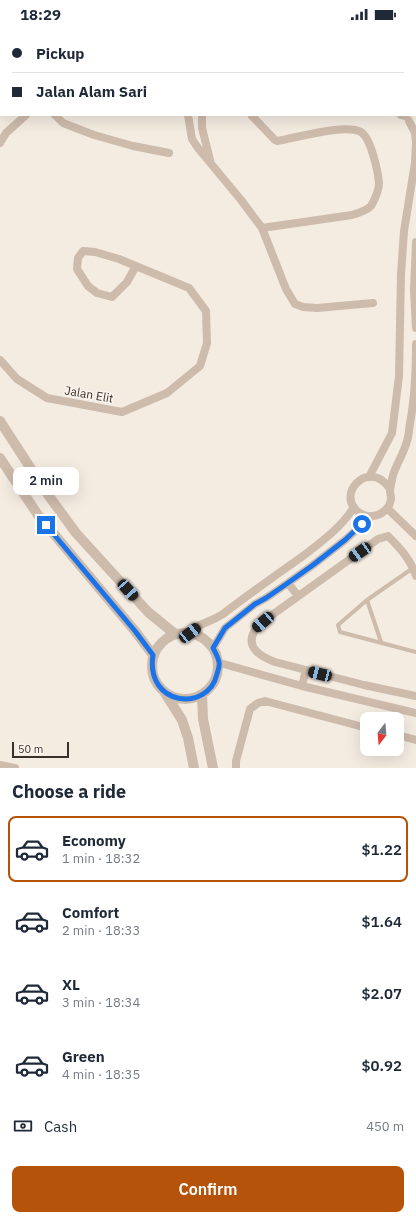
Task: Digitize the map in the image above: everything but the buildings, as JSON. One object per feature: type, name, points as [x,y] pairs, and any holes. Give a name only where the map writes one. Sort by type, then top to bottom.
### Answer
[{"type":"street","points":[[0,143],[6,133],[25,116]]},
{"type":"street","points":[[56,116],[63,123],[94,135],[133,146],[169,153]]},
{"type":"street","points":[[188,116],[192,139],[262,228],[286,289],[295,304],[303,307],[317,308],[373,303]]},
{"type":"street","points":[[202,116],[203,132],[211,163]]},
{"type":"street","points":[[252,116],[275,140],[278,141],[329,130],[352,129],[362,132],[368,139],[374,158],[379,183],[377,194],[370,206],[364,211],[352,215],[262,228]]},
{"type":"street","points":[[369,477],[392,433],[399,376],[401,274],[404,231],[415,163],[415,133],[408,118]]},
{"type":"street","points":[[416,242],[414,291],[416,328]]},
{"type":"street","name":"Jalan Elit","points":[[0,360],[17,379],[47,398],[122,412],[167,393],[200,366],[207,343],[206,311],[189,288],[136,266],[119,259],[95,252],[83,251],[78,258],[77,269],[88,286],[97,293],[112,296],[127,282],[136,266]]},
{"type":"street","points":[[390,489],[384,482],[377,478],[369,477],[356,483],[351,494],[351,500],[356,510],[363,515],[371,516],[379,515],[387,508],[391,499],[390,489],[393,475],[407,441],[416,382],[416,344]]},
{"type":"street","points":[[0,421],[42,486],[76,533],[148,612],[175,634]]},
{"type":"street","points":[[0,458],[38,515],[135,631],[153,655]]},
{"type":"street","points":[[190,633],[200,625],[223,614],[325,538],[349,516],[354,507]]},
{"type":"street","points":[[387,508],[416,536]]},
{"type":"street","points":[[213,648],[225,628],[255,604],[288,583],[345,540],[371,516]]},
{"type":"street","points":[[415,572],[408,558],[388,536],[378,539],[272,615],[255,629],[252,638],[252,645],[262,657],[275,662],[364,685],[416,696]]},
{"type":"street","points":[[288,583],[298,596]]},
{"type":"street","points":[[164,692],[173,697],[183,699],[193,698],[211,688],[220,664],[213,648],[206,640],[197,634],[190,633],[175,634],[166,638],[158,646],[153,655],[151,665],[157,684],[182,720],[188,738],[194,768]]},
{"type":"street","points":[[220,664],[302,686],[416,713]]},
{"type":"street","points":[[302,686],[306,670]]},
{"type":"street","points":[[202,694],[203,719],[213,768]]},
{"type":"street","points":[[236,768],[236,761],[250,708],[258,703],[265,701],[360,726]]},
{"type":"street","points":[[404,737],[416,740]]},
{"type":"street","points":[[0,765],[15,768]]},
{"type":"lane","points":[[415,572],[367,600],[338,625],[340,632],[416,652]]},
{"type":"lane","points":[[367,600],[381,642]]},
{"type":"route","points":[[46,525],[135,631],[153,655],[151,665],[157,684],[164,692],[173,697],[183,699],[193,698],[211,688],[220,664],[213,648],[225,628],[255,604],[313,565],[345,540],[362,524]]}]
